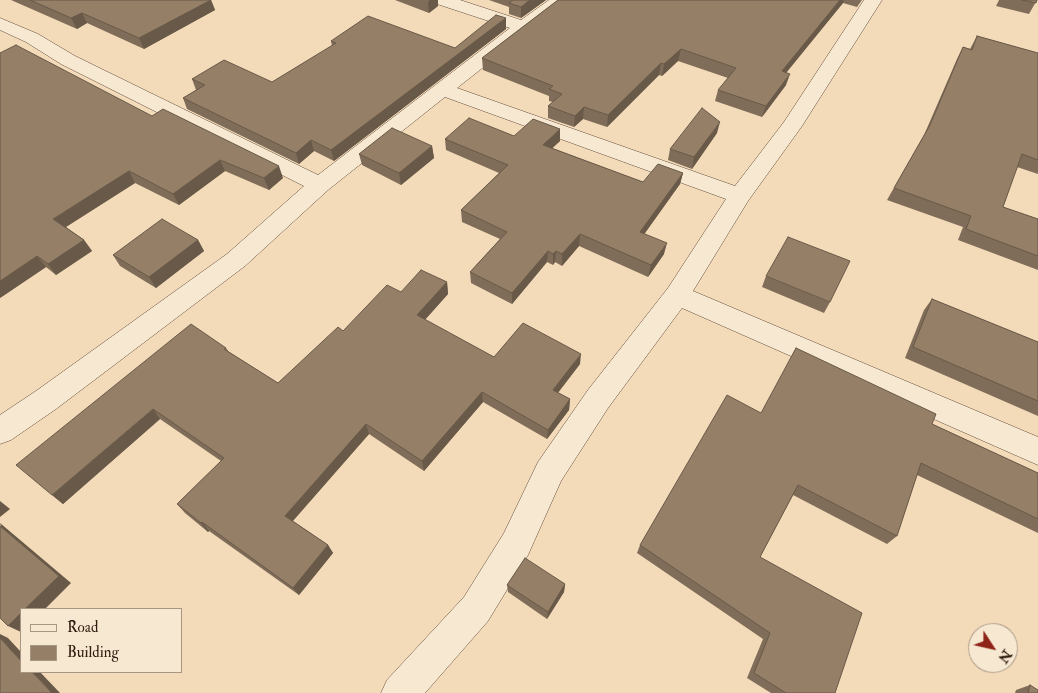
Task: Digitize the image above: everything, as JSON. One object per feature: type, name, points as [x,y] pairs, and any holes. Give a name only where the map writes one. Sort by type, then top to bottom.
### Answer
[{"type":"street","points":[[443,0],[523,27]]},
{"type":"street","points":[[0,431],[46,400],[236,260],[320,185],[560,0]]},
{"type":"street","points":[[400,693],[476,609],[516,544],[550,472],[598,399],[677,295],[740,196],[792,126],[873,0]]},
{"type":"street","points":[[0,23],[32,38],[68,60],[320,185]]},
{"type":"street","points":[[444,90],[740,196]]},
{"type":"street","points":[[677,295],[1038,450]]},
{"type":"building","points":[[30,0],[211,0],[139,38],[82,13],[71,18]]},
{"type":"building","points":[[513,0],[530,0],[521,7],[509,3]]},
{"type":"building","points":[[558,0],[840,0],[782,71],[790,74],[766,106],[718,90],[736,68],[681,49],[664,64],[661,63],[608,115],[584,107],[575,116],[548,106],[562,94],[549,89],[553,86],[482,58]]},
{"type":"building","points":[[1022,0],[1037,0],[1036,3]]},
{"type":"building","points":[[496,15],[506,18],[331,150],[311,140],[296,153],[183,98],[205,85],[192,79],[224,60],[272,82],[336,43],[331,41],[368,16],[455,48]]},
{"type":"building","points":[[977,36],[1038,53],[1038,160],[1022,154],[1003,207],[1038,219],[1038,256],[966,229],[971,216],[894,188],[930,125],[963,47],[972,50]]},
{"type":"building","points":[[16,45],[152,116],[163,109],[279,166],[264,178],[220,160],[173,194],[129,171],[53,219],[84,240],[48,264],[37,256],[0,281],[0,53]]},
{"type":"building","points":[[702,108],[720,122],[694,157],[670,149]]},
{"type":"building","points":[[469,118],[514,136],[533,119],[560,129],[543,145],[643,182],[658,164],[683,173],[640,232],[667,243],[651,265],[580,234],[562,254],[556,251],[553,254],[548,251],[512,293],[470,272],[507,232],[461,210],[508,165],[445,139]]},
{"type":"building","points":[[392,128],[432,146],[399,173],[359,154]]},
{"type":"building","points":[[162,219],[198,240],[149,277],[113,255]]},
{"type":"building","points":[[788,237],[850,261],[830,302],[766,276]]},
{"type":"building","points":[[421,270],[447,282],[417,315],[494,357],[523,323],[581,354],[553,390],[570,399],[548,430],[482,392],[422,461],[366,424],[285,516],[328,545],[293,588],[177,504],[224,458],[153,409],[52,495],[16,465],[191,324],[226,348],[224,349],[278,383],[338,327],[343,331],[387,285],[401,292]]},
{"type":"building","points":[[932,299],[1038,342],[1038,401],[913,347]]},
{"type":"building","points":[[796,348],[936,414],[932,424],[1038,473],[1038,519],[921,463],[897,536],[798,485],[760,557],[862,613],[835,693],[786,693],[754,673],[770,633],[640,545],[727,395],[761,413]]},
{"type":"building","points":[[0,526],[59,576],[26,608],[20,608],[20,614],[8,626],[0,618]]},
{"type":"building","points":[[525,558],[565,584],[548,612],[507,585]]},
{"type":"building","points":[[0,638],[20,660],[20,673],[33,673],[52,693],[0,693]]},
{"type":"building","points":[[1030,685],[1038,690],[1038,693],[1028,693]]}]
